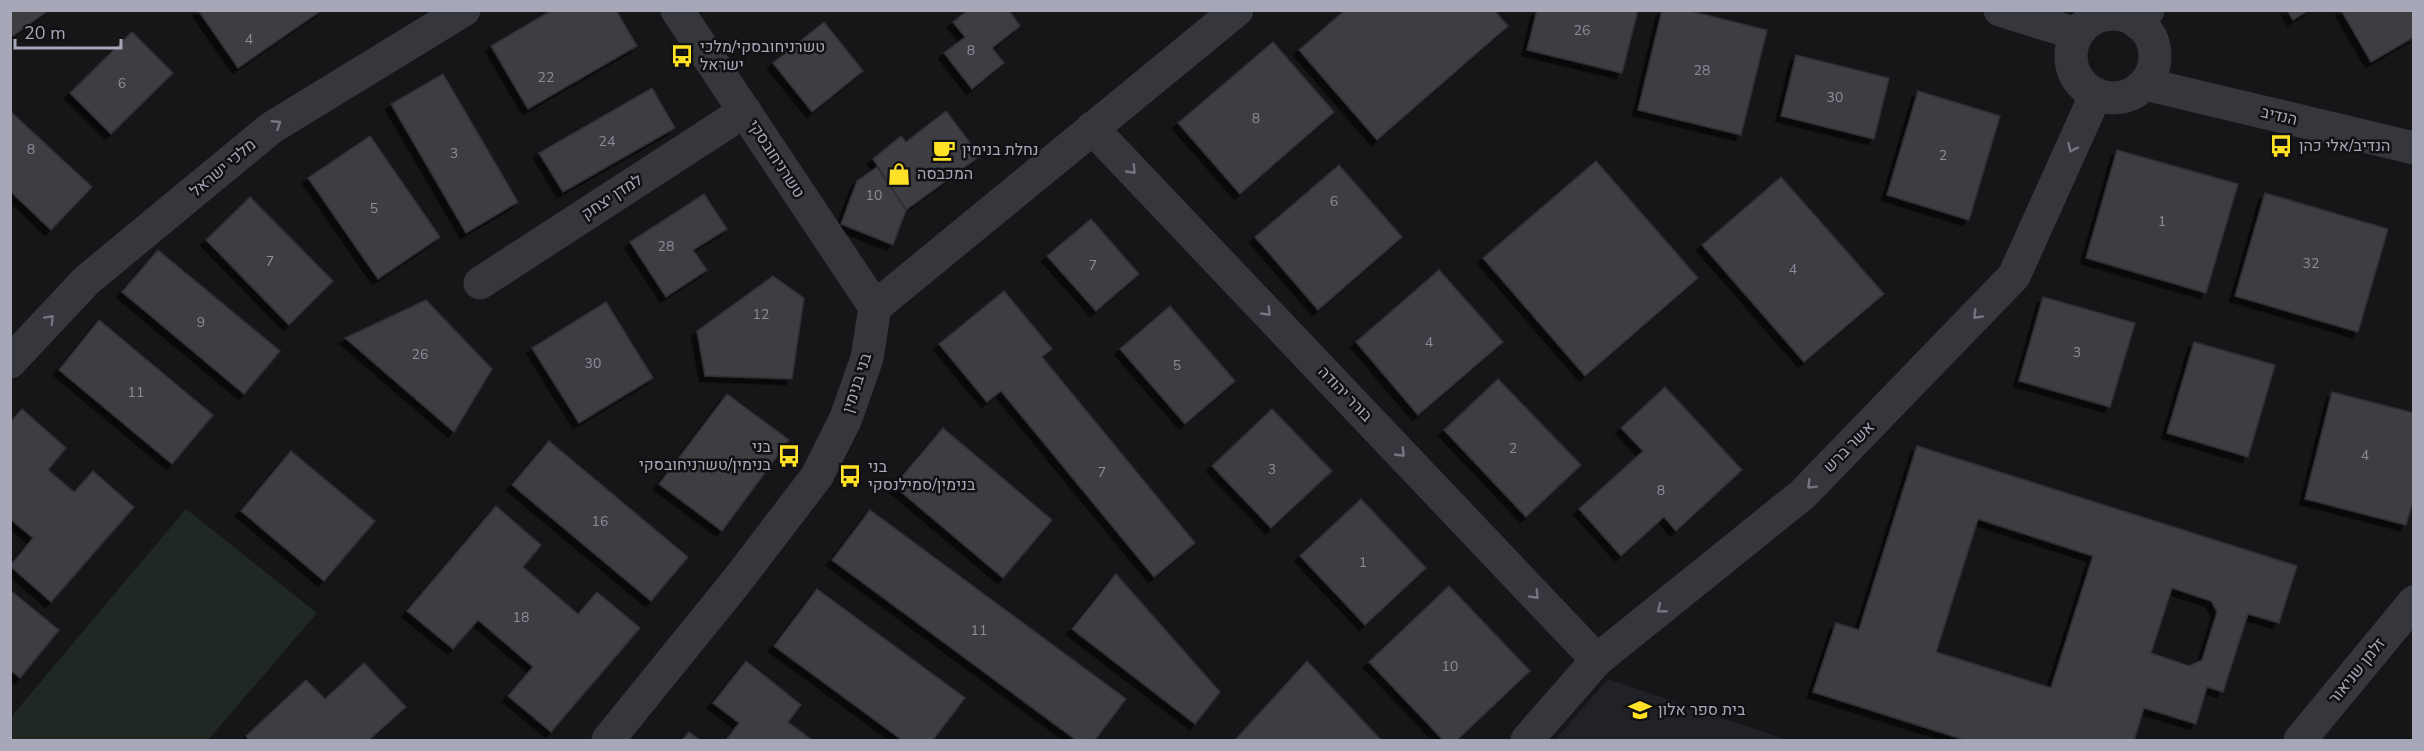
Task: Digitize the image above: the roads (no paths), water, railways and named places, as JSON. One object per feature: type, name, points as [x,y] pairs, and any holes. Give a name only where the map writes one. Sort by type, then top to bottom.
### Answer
[{"type":"street","name":"מלכי ישראל","points":[[10,362],[87,280],[271,128],[464,10]]},
{"type":"street","name":"טשרניחובסקי","points":[[677,10],[874,307]]},
{"type":"street","points":[[874,307],[1237,10]]},
{"type":"street","points":[[2000,10],[2077,34]]},
{"type":"street","points":[[2106,15],[2144,17],[2155,52],[2151,74],[2145,84],[2128,96],[2106,98],[2086,88],[2073,69],[2071,56],[2077,34],[2095,18],[2106,15]]},
{"type":"street","name":"הנדיב","points":[[2145,84],[2414,148]]},
{"type":"street","name":"אשר ברש","points":[[1527,741],[1597,660],[1803,494],[2014,276],[2096,94]]},
{"type":"street","name":"למדן יצחק","points":[[480,283],[745,111]]},
{"type":"street","name":"בורר יהודה","points":[[1092,128],[1597,660]]},
{"type":"street","name":"בני בנימין","points":[[609,741],[817,476],[846,418],[867,358],[874,307]]},
{"type":"street","name":"זלמן שניאור","points":[[2300,741],[2414,602]]},
{"type":"place","name":"טשרניחובסקי/מלכי ישראל","points":[[682,56]]},
{"type":"place","name":"הנדיב/אלי כהן","points":[[2281,146]]},
{"type":"place","name":"נחלת בנימין","points":[[944,150]]},
{"type":"place","name":"המכבסה","points":[[899,174]]},
{"type":"place","name":"בני בנימין/טשרניחובסקי","points":[[789,456]]},
{"type":"place","name":"בני בנימין/סמילנסקי","points":[[850,476]]},
{"type":"place","name":"בית ספר אלון","points":[[1640,710]]}]
